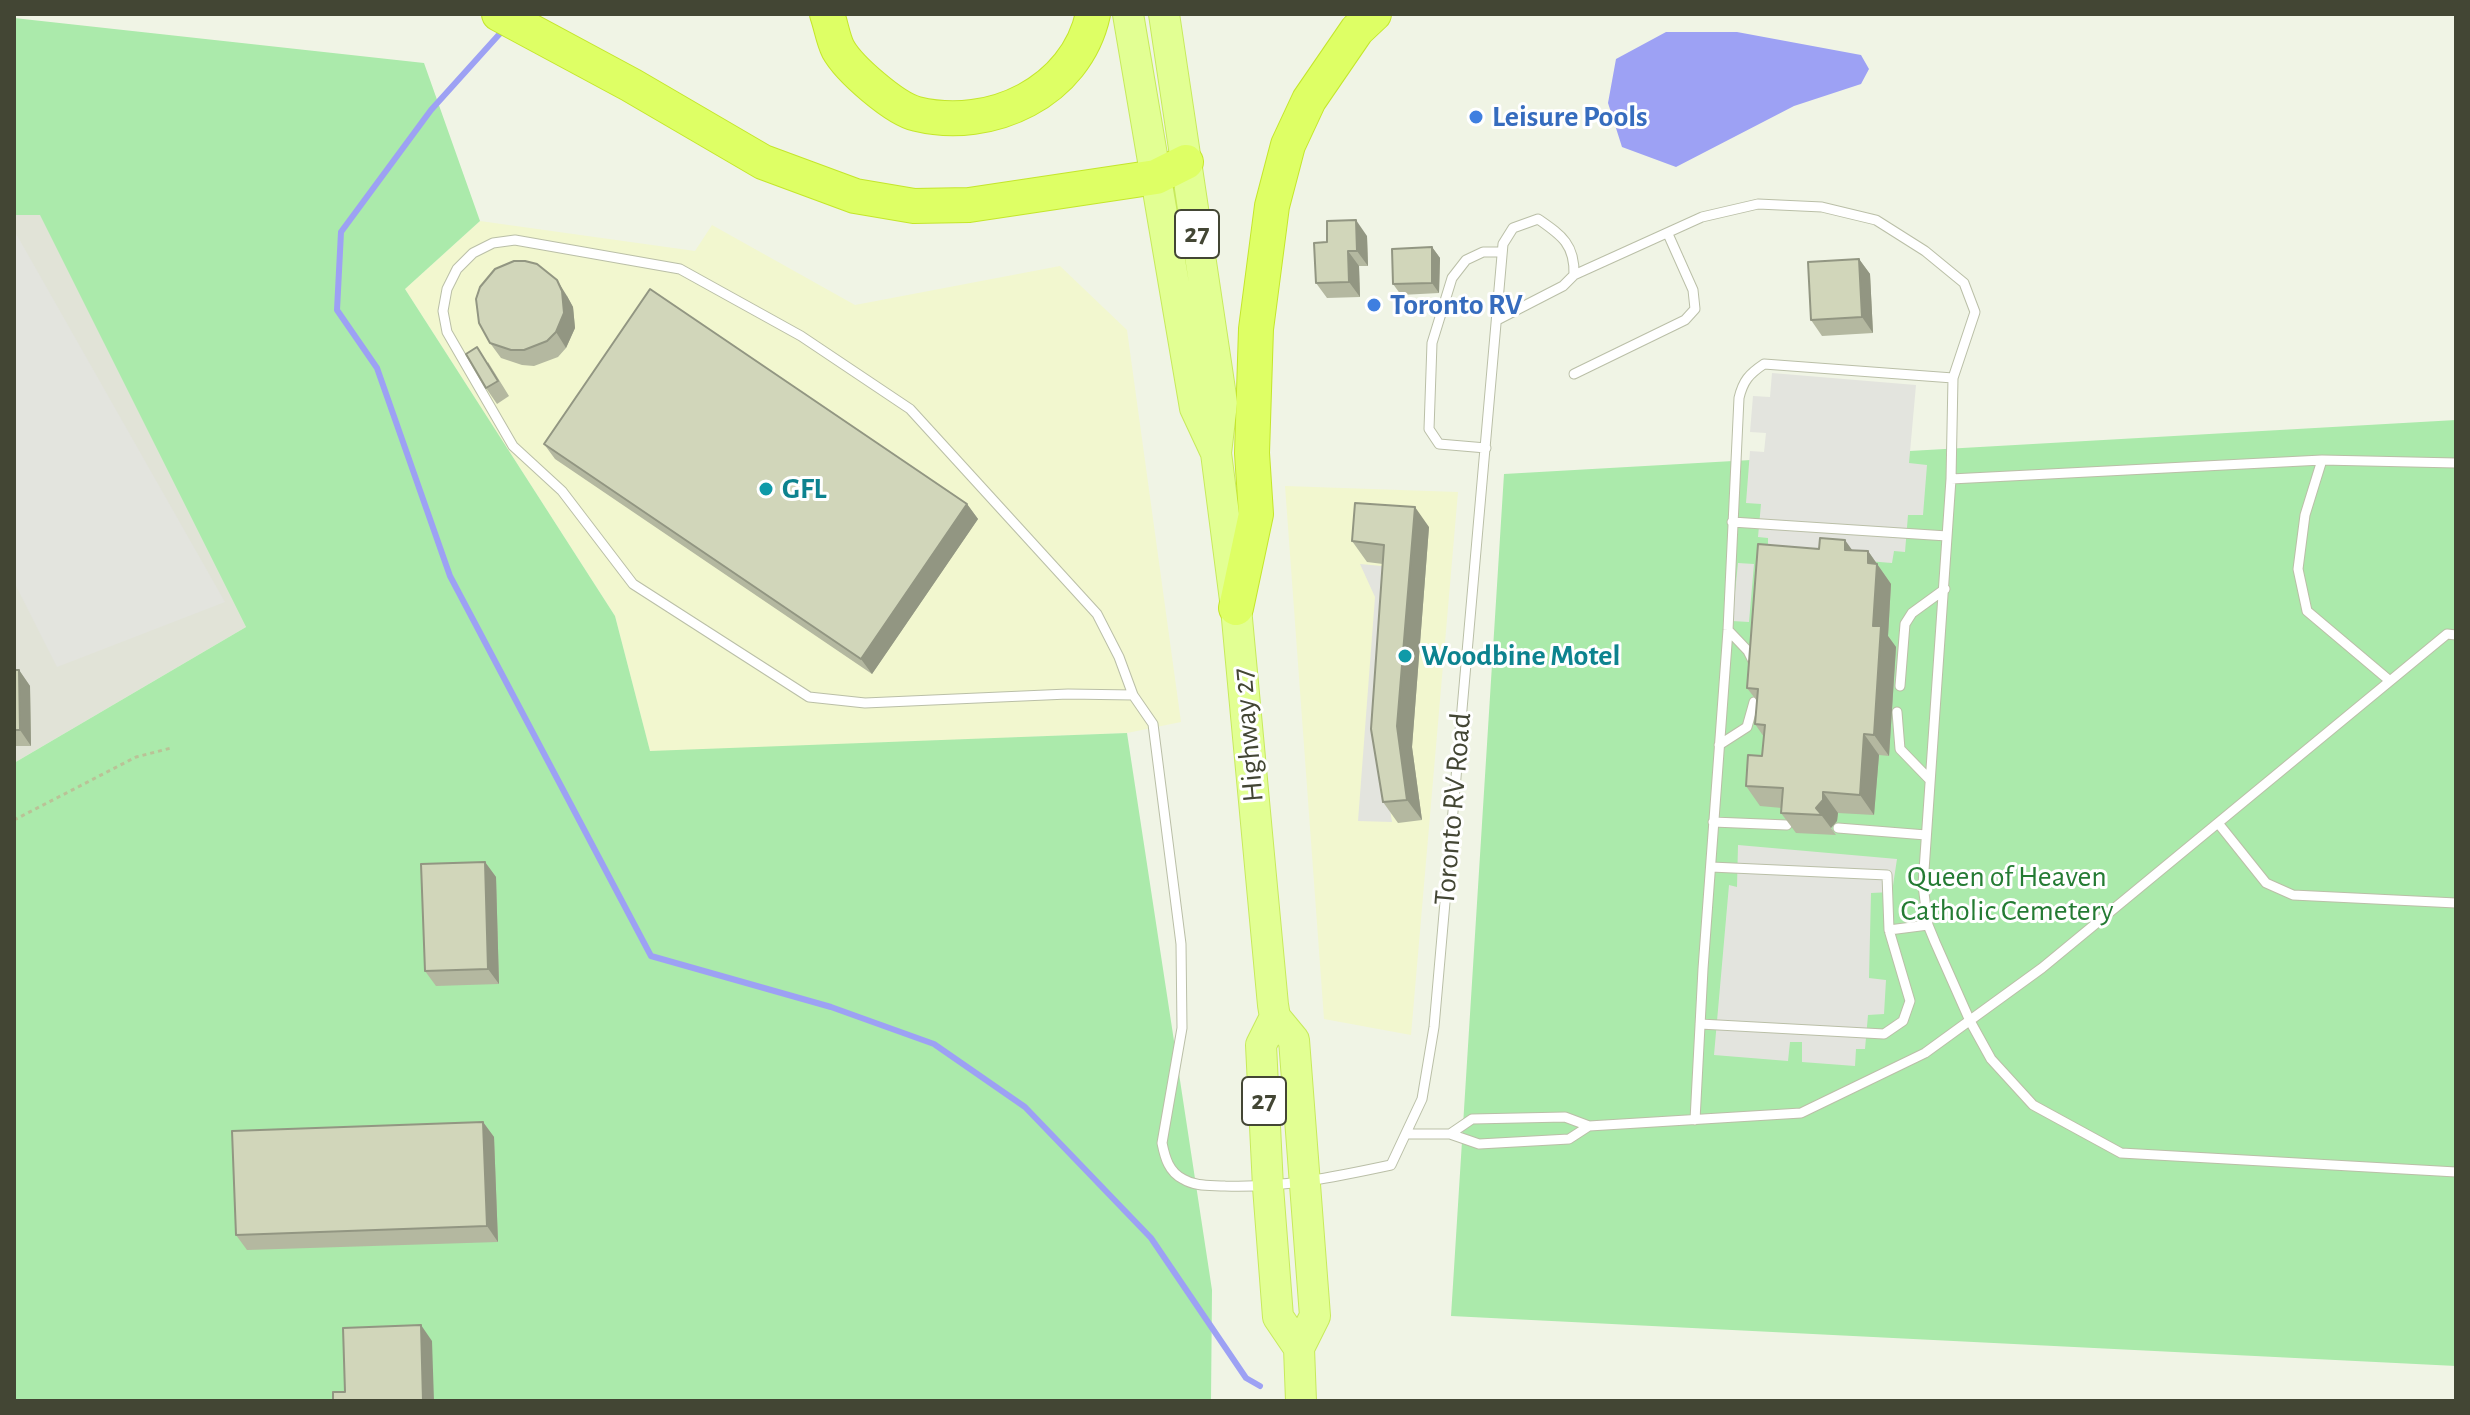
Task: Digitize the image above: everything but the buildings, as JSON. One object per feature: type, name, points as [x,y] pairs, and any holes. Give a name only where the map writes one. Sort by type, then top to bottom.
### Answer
[{"type":"highway","points":[[499,14],[631,85],[763,162],[855,196],[914,206],[969,205],[1156,177],[1186,162]]},
{"type":"highway","points":[[827,14],[838,50],[867,84],[914,114],[967,120],[1022,105],[1064,72],[1090,28],[1093,14]]},
{"type":"highway","points":[[1236,608],[1256,514],[1252,453],[1256,329],[1272,206],[1288,145],[1309,100],[1357,30],[1374,14]]},
{"type":"main road","name":"Highway 27","points":[[1128,14],[1195,408],[1216,453]]},
{"type":"main road","name":"Highway 27","points":[[1164,14],[1222,403],[1216,453],[1236,608],[1275,1017],[1261,1045],[1278,1317],[1299,1348]]},
{"type":"main road","name":"Highway 27","points":[[1275,1017],[1294,1040],[1315,1316],[1299,1348],[1301,1401]]},
{"type":"lane","points":[[1497,320],[1563,286],[1574,275],[1702,217],[1758,204],[1822,207],[1876,220],[1925,251],[1964,283],[1975,312],[1953,378],[1945,589],[1923,885],[1928,925],[1970,1021],[1991,1059],[2033,1105],[2121,1153],[2456,1172]]},
{"type":"lane","points":[[1486,448],[1439,444],[1429,429],[1432,343],[1452,278],[1466,260],[1483,252],[1502,252],[1503,244],[1513,228],[1538,219],[1562,235],[1575,262],[1574,275]]},
{"type":"lane","points":[[1574,374],[1685,320],[1695,309],[1693,290],[1668,234]]},
{"type":"lane","points":[[515,240],[680,269],[801,336],[910,409],[1097,614],[1119,657],[1133,695],[1068,694],[865,703],[809,697],[633,584],[562,491],[513,446],[447,332],[443,311],[447,289],[457,269],[473,253],[493,243],[515,240]]},
{"type":"lane","name":"Toronto RV Road","points":[[1133,695],[1153,724],[1181,944],[1182,1028],[1162,1143],[1164,1157],[1182,1179],[1195,1184],[1268,1187],[1391,1165],[1422,1099],[1434,1027],[1502,252]]},
{"type":"lane","points":[[1695,1120],[1742,384],[1749,374],[1764,364],[1953,378]]},
{"type":"lane","points":[[1951,479],[2322,460],[2456,463]]},
{"type":"lane","points":[[2322,460],[2305,515],[2298,569],[2307,611],[2390,681]]},
{"type":"lane","points":[[1732,522],[1947,536]]},
{"type":"lane","points":[[1900,686],[1905,624],[1912,613],[1945,589]]},
{"type":"lane","points":[[1450,1134],[1472,1119],[1565,1117],[1589,1126],[1801,1113],[1925,1053],[2042,968],[2451,634],[2456,626]]},
{"type":"lane","points":[[1728,630],[1748,651],[1756,667],[1756,677]]},
{"type":"lane","points":[[1719,745],[1747,727],[1754,702]]},
{"type":"lane","points":[[1897,712],[1900,749],[1930,780]]},
{"type":"lane","points":[[1713,822],[1787,825]]},
{"type":"lane","points":[[2218,823],[2266,883],[2293,895],[2456,903]]},
{"type":"lane","points":[[1838,828],[1926,835]]},
{"type":"lane","points":[[1700,1024],[1884,1034],[1903,1021],[1910,1001],[1889,930],[1887,875],[1711,867]]},
{"type":"lane","points":[[1889,930],[1928,925]]},
{"type":"lane","points":[[1406,1134],[1450,1134],[1479,1144],[1569,1139],[1589,1126]]},
{"type":"path","points":[[14,820],[136,757],[171,748]]},
{"type":"shaded area","points":[[40,214],[246,627],[14,763],[14,215]]},
{"type":"shaded area","points":[[480,221],[695,251],[712,225],[855,305],[1060,266],[1127,330],[1181,722],[1127,733],[650,752],[615,616],[405,289]]},
{"type":"shaded area","points":[[14,230],[225,602],[57,667],[14,582]]},
{"type":"shaded area","points":[[1772,373],[1916,385],[1909,463],[1927,465],[1923,515],[1908,515],[1905,552],[1894,551],[1892,563],[1768,553],[1768,538],[1758,537],[1761,504],[1746,503],[1750,451],[1764,452],[1766,433],[1750,432],[1753,396],[1770,397]]},
{"type":"shaded area","points":[[1285,486],[1458,492],[1411,1035],[1324,1019]]},
{"type":"shaded area","points":[[1738,563],[1754,564],[1749,622],[1732,621]]},
{"type":"shaded area","points":[[1360,564],[1393,567],[1380,746],[1392,822],[1358,821],[1375,597]]},
{"type":"shaded area","points":[[1738,845],[1897,859],[1892,892],[1871,893],[1869,978],[1886,980],[1884,1014],[1868,1015],[1865,1049],[1856,1049],[1855,1066],[1802,1062],[1802,1042],[1790,1042],[1788,1061],[1714,1055],[1729,885],[1737,887]]},
{"type":"green space","points":[[14,18],[424,63],[480,221],[405,289],[615,616],[650,751],[1127,733],[1212,1290],[1211,1401],[14,1401],[14,763],[246,627],[40,215],[14,215]]},
{"type":"green space","name":"Queen of Heaven Catholic Cemetery","points":[[2456,420],[2456,1366],[1451,1316],[1504,474]]},
{"type":"water","points":[[1666,32],[1737,32],[1861,55],[1869,69],[1861,84],[1794,106],[1676,167],[1622,147],[1608,103],[1616,59]]},
{"type":"waterway","points":[[504,29],[431,110],[341,232],[337,310],[377,368],[450,576],[651,956],[831,1007],[934,1044],[1025,1107],[1151,1238],[1246,1378],[1260,1386]]},
{"type":"place","name":"Leisure Pools","points":[[1476,117]]},
{"type":"place","name":"Toronto RV","points":[[1374,305]]},
{"type":"place","name":"GFL","points":[[766,489]]},
{"type":"place","name":"Woodbine Motel","points":[[1405,656]]}]
